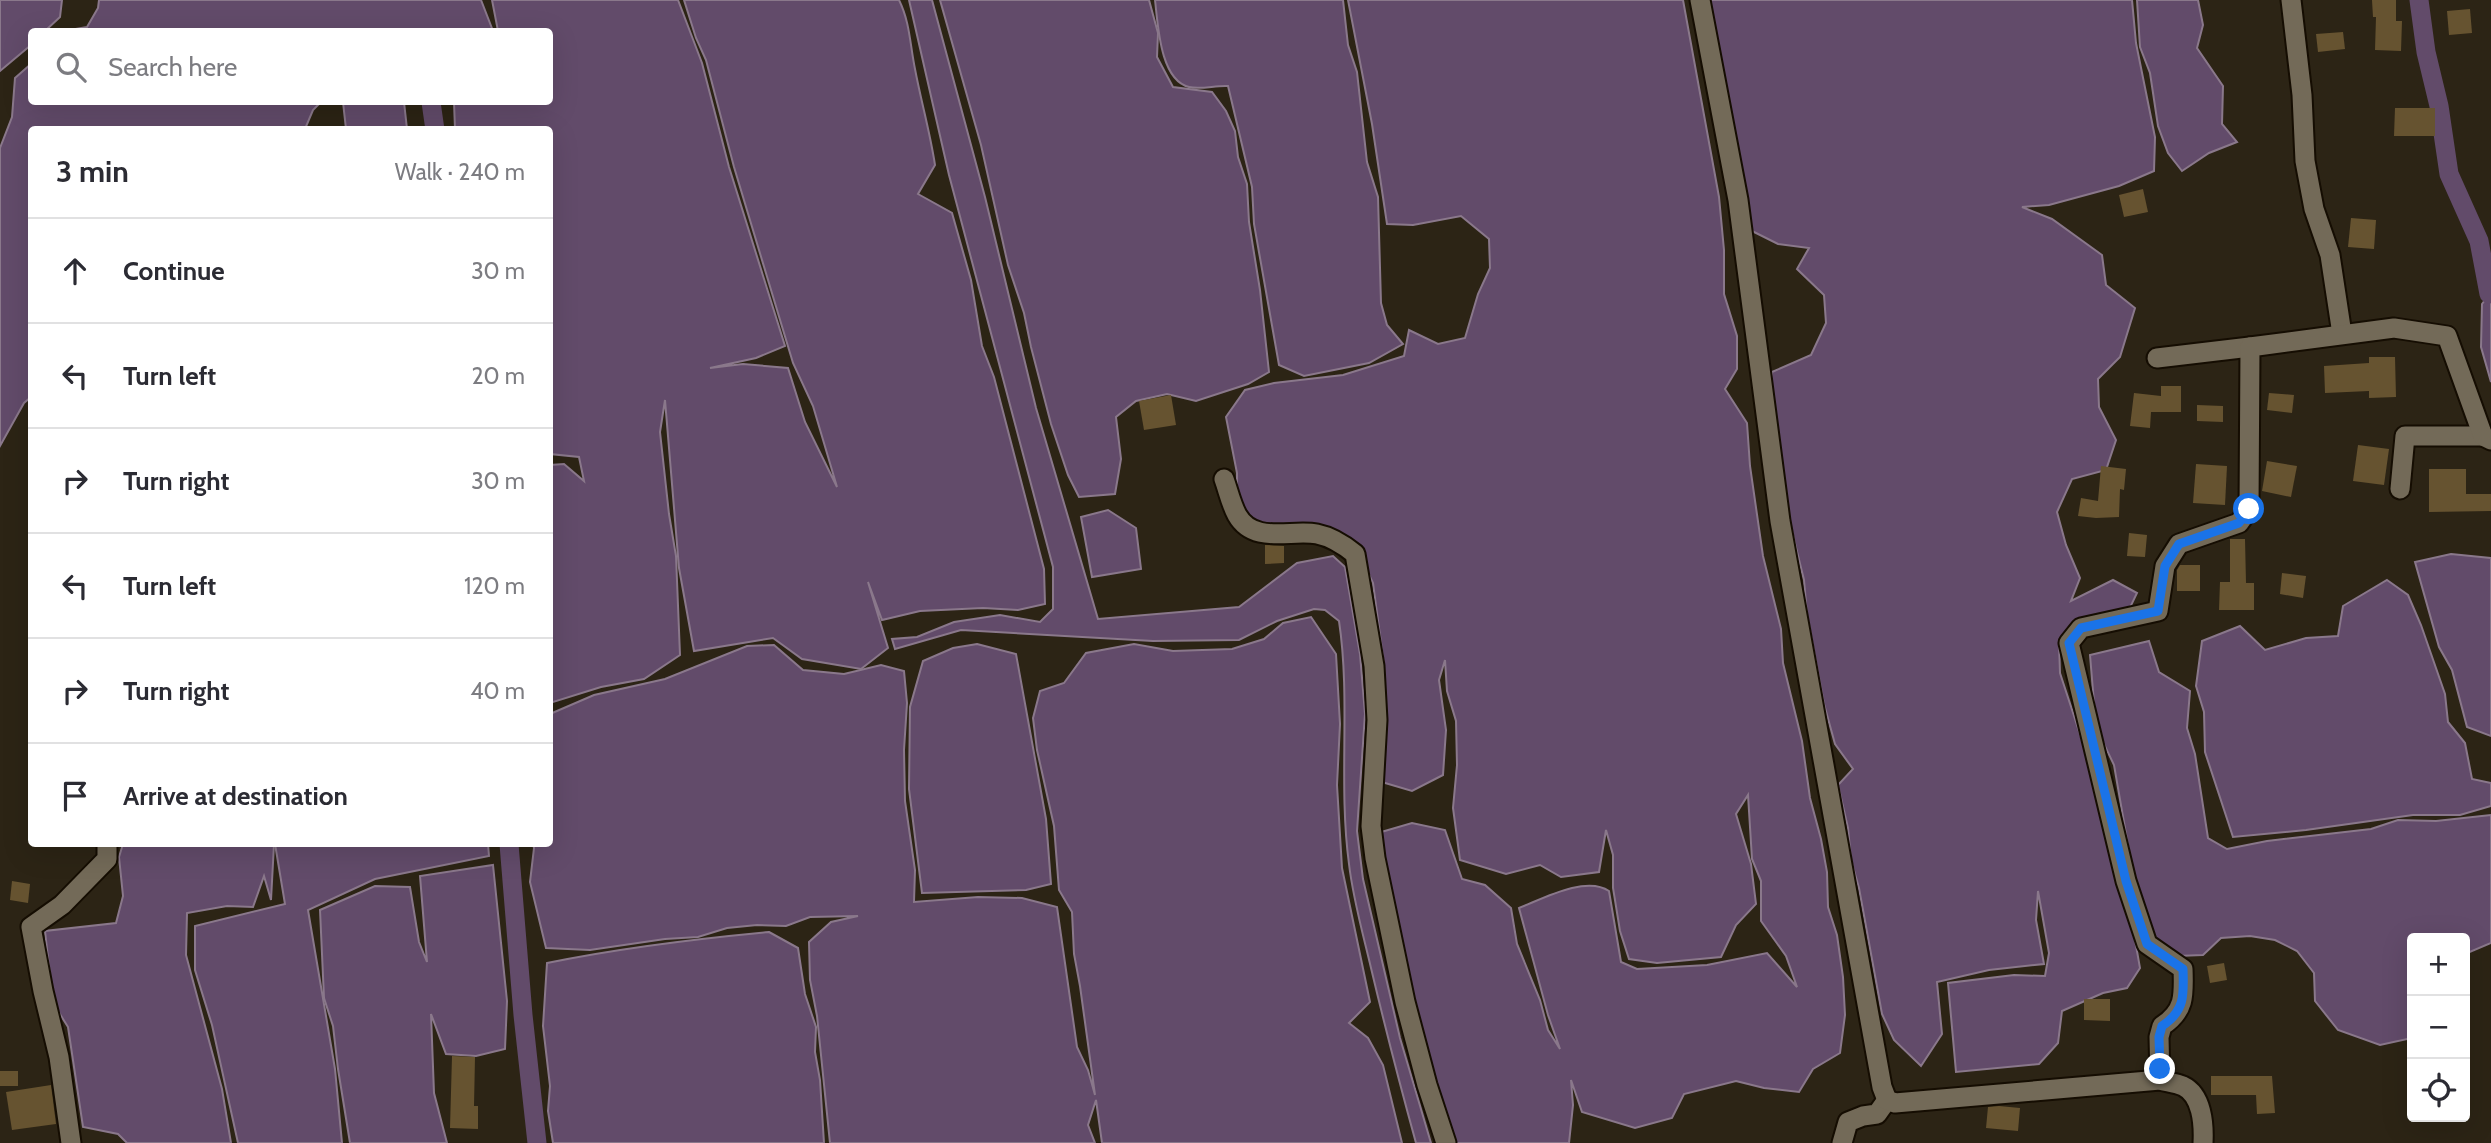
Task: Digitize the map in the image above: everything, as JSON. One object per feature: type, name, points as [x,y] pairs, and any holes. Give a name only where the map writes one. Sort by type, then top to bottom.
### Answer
[{"type":"street","points":[[1700,0],[1738,200],[1782,535],[1882,1087],[1887,1100],[1895,1103],[2160,1080],[2183,1086],[2196,1096],[2204,1127],[2203,1143]]},
{"type":"street","points":[[2291,0],[2302,95],[2305,161],[2314,209],[2330,255],[2342,334]]},
{"type":"street","points":[[2157,358],[2394,328],[2448,336],[2487,438],[2405,436],[2400,489]]},
{"type":"street","points":[[2160,1080],[2159,1037],[2162,1026],[2174,1017],[2180,1007],[2184,990],[2183,969],[2147,944],[2126,881],[2069,643],[2081,628],[2158,611],[2165,566],[2179,544],[2239,523],[2249,509],[2250,347]]},
{"type":"street","points":[[1224,479],[1237,516],[1245,524],[1266,534],[1317,534],[1341,543],[1355,554],[1374,666],[1377,720],[1371,827],[1375,858],[1405,1002],[1446,1143]]},
{"type":"street","points":[[71,1143],[59,1057],[31,927],[62,905],[107,859],[107,847]]},
{"type":"street","points":[[1842,1143],[1848,1122],[1877,1114],[1887,1100]]},
{"type":"shaded area","points":[[0,0],[62,0],[60,17],[48,28],[28,28],[28,48],[0,71]]},
{"type":"shaded area","points":[[99,0],[481,0],[492,28],[81,28],[87,27],[98,8]]},
{"type":"shaded area","points":[[492,0],[678,0],[702,63],[729,167],[785,346],[756,358],[710,368],[743,364],[788,368],[805,422],[837,487],[813,406],[793,363],[734,167],[706,60],[684,0],[899,0],[908,25],[935,165],[918,194],[952,213],[971,280],[982,346],[994,377],[1044,569],[1045,604],[1018,610],[983,608],[920,611],[882,620],[868,582],[888,648],[861,669],[802,659],[773,638],[694,651],[679,568],[665,400],[660,432],[676,556],[680,655],[644,679],[601,687],[553,702],[553,465],[564,464],[584,481],[579,457],[553,454],[553,126],[455,126],[454,105],[553,105],[553,28],[497,28]]},
{"type":"shaded area","points":[[909,0],[932,0],[985,197],[1036,408],[1098,619],[1239,607],[1297,563],[1333,556],[1345,567],[1360,654],[1365,714],[1357,831],[1363,879],[1400,1038],[1431,1143],[1416,1143],[1353,890],[1344,803],[1344,681],[1339,621],[1325,610],[1314,609],[1277,621],[1239,640],[1153,641],[961,630],[895,649],[892,639],[917,637],[954,622],[1000,615],[1040,622],[1053,609],[1053,567],[949,175]]},
{"type":"shaded area","points":[[940,0],[1149,0],[1158,33],[1157,57],[1173,87],[1212,92],[1226,111],[1235,131],[1238,157],[1247,184],[1249,222],[1269,372],[1248,384],[1196,401],[1167,394],[1136,401],[1116,417],[1121,459],[1115,494],[1079,497],[1068,475],[1051,424],[1024,313],[1008,265],[981,145]]},
{"type":"shaded area","points":[[1155,0],[1343,0],[1348,45],[1357,72],[1367,162],[1378,197],[1381,303],[1387,325],[1403,344],[1369,363],[1304,376],[1279,365],[1254,224],[1252,187],[1228,86],[1189,87],[1179,82],[1172,74],[1159,37]]},
{"type":"shaded area","points":[[1348,0],[1683,0],[1719,197],[1724,250],[1724,294],[1737,336],[1737,369],[1725,389],[1747,423],[1750,466],[1763,556],[1781,629],[1783,663],[1802,741],[1810,798],[1821,839],[1827,872],[1828,907],[1837,935],[1843,977],[1845,1015],[1840,1053],[1813,1069],[1799,1092],[1736,1081],[1684,1094],[1672,1118],[1635,1128],[1582,1112],[1571,1080],[1573,1105],[1569,1143],[1445,1143],[1371,835],[1412,823],[1445,830],[1462,879],[1485,885],[1511,908],[1517,944],[1540,1000],[1548,1030],[1560,1049],[1519,908],[1564,890],[1588,886],[1609,891],[1621,962],[1637,969],[1707,965],[1767,953],[1797,987],[1786,956],[1761,921],[1761,881],[1752,859],[1748,795],[1736,814],[1751,864],[1756,904],[1736,925],[1721,957],[1657,963],[1629,959],[1620,931],[1613,888],[1613,855],[1606,830],[1599,872],[1561,877],[1540,865],[1506,874],[1460,860],[1453,808],[1457,765],[1456,721],[1447,691],[1445,660],[1439,680],[1446,730],[1443,775],[1412,791],[1375,780],[1386,738],[1384,665],[1373,583],[1362,560],[1334,539],[1307,543],[1259,542],[1237,514],[1237,473],[1226,417],[1245,390],[1274,383],[1343,375],[1404,356],[1409,330],[1438,344],[1465,338],[1478,294],[1490,268],[1489,239],[1461,216],[1413,225],[1387,224],[1372,124]]},
{"type":"shaded area","points":[[1707,0],[2132,0],[2136,43],[2155,137],[2154,171],[2119,186],[2049,205],[2022,207],[2052,219],[2102,255],[2106,285],[2135,308],[2120,357],[2098,379],[2099,407],[2116,440],[2106,470],[2072,479],[2057,512],[2066,545],[2080,578],[2071,601],[2113,580],[2137,593],[2125,618],[2082,631],[2059,642],[2060,673],[2096,783],[2132,923],[2140,968],[2127,988],[2103,993],[2062,1011],[2058,1043],[2039,1064],[1956,1072],[1948,983],[2014,975],[2045,976],[2049,953],[2038,891],[2036,920],[2044,964],[1989,970],[1937,982],[1942,1034],[1921,1066],[1894,1040],[1882,1014],[1838,785],[1853,769],[1835,744],[1824,704],[1807,615],[1804,580],[1788,515],[1768,399],[1772,372],[1811,355],[1826,323],[1824,295],[1797,269],[1809,248],[1778,244],[1748,229]]},
{"type":"shaded area","points":[[2137,0],[2198,0],[2203,25],[2197,48],[2223,86],[2222,124],[2237,142],[2209,153],[2182,171],[2168,153],[2158,126],[2150,73],[2140,47]]},
{"type":"shaded area","points":[[28,67],[28,105],[318,105],[306,126],[28,126],[28,400],[0,446],[0,148],[12,117],[15,78]]},
{"type":"shaded area","points":[[343,105],[404,105],[407,126],[346,126]]},
{"type":"shaded area","points":[[2491,292],[2491,382],[2481,347],[2482,304]]},
{"type":"shaded area","points":[[1108,510],[1136,528],[1141,569],[1092,577],[1081,517]]},
{"type":"shaded area","points":[[2451,554],[2491,558],[2491,736],[2467,727],[2452,670],[2439,647],[2415,562]]},
{"type":"shaded area","points":[[2387,580],[2408,595],[2445,694],[2448,722],[2465,743],[2472,779],[2491,783],[2491,806],[2460,815],[2413,815],[2233,837],[2205,752],[2204,712],[2196,686],[2202,641],[2240,626],[2265,650],[2306,638],[2338,636],[2343,606]]},
{"type":"shaded area","points":[[1311,617],[1336,654],[1340,724],[1337,785],[1342,868],[1370,1002],[1349,1023],[1368,1038],[1383,1065],[1402,1143],[1102,1143],[1096,1100],[1088,1125],[1095,1143],[830,1143],[817,1016],[810,980],[809,942],[831,922],[858,916],[810,917],[786,926],[727,928],[698,937],[590,950],[546,948],[530,882],[534,847],[553,847],[553,713],[594,695],[665,679],[747,646],[774,645],[803,670],[844,674],[881,665],[904,671],[907,703],[905,801],[915,870],[914,902],[978,897],[1022,898],[1057,907],[1077,1047],[1088,1070],[1095,1095],[1074,954],[1072,912],[1059,890],[1054,826],[1037,750],[1033,718],[1040,691],[1064,683],[1086,653],[1134,644],[1173,651],[1232,649],[1264,639],[1283,623]]},
{"type":"shaded area","points":[[2149,641],[2159,672],[2190,691],[2187,728],[2195,754],[2208,838],[2227,849],[2267,841],[2371,829],[2398,820],[2436,821],[2491,815],[2491,943],[2470,952],[2470,933],[2407,933],[2407,1039],[2380,1045],[2338,1030],[2315,1001],[2314,973],[2297,951],[2275,940],[2250,936],[2221,938],[2203,955],[2177,956],[2152,935],[2137,897],[2114,765],[2102,740],[2095,715],[2090,655]]},
{"type":"shaded area","points":[[977,644],[1016,654],[1046,819],[1051,884],[1026,890],[922,893],[909,789],[910,707],[923,661],[953,648]]},
{"type":"shaded area","points":[[122,847],[274,847],[271,900],[264,876],[253,907],[227,906],[187,913],[186,955],[222,1089],[231,1143],[127,1143],[118,1134],[83,1127],[68,1027],[53,1003],[45,931],[116,923],[123,896],[119,857]]},
{"type":"shaded area","points":[[276,847],[488,847],[489,856],[375,879],[308,910],[335,1069],[342,1143],[238,1143],[212,1025],[195,970],[195,926],[285,904]]},
{"type":"shaded area","points":[[493,865],[507,1001],[505,1049],[476,1056],[446,1054],[431,1014],[434,1093],[447,1143],[350,1143],[333,1026],[324,998],[320,910],[375,886],[410,887],[419,942],[427,962],[420,876]]},
{"type":"shaded area","points":[[769,932],[798,948],[805,994],[816,1027],[815,1052],[820,1080],[824,1143],[553,1143],[548,1111],[550,1086],[543,1026],[547,963],[657,944]]},
{"type":"building","points":[[2372,0],[2396,0],[2396,21],[2402,21],[2401,51],[2375,50],[2376,17],[2373,17]]},
{"type":"building","points":[[2470,9],[2472,33],[2449,35],[2447,11]]},
{"type":"building","points":[[2343,32],[2345,49],[2318,52],[2316,34]]},
{"type":"building","points":[[2395,108],[2435,108],[2435,136],[2394,136]]},
{"type":"building","points":[[2143,189],[2148,212],[2124,217],[2119,195]]},
{"type":"building","points":[[2351,218],[2376,220],[2374,249],[2348,247]]},
{"type":"building","points":[[2369,357],[2395,357],[2396,397],[2369,398],[2369,391],[2325,393],[2324,366],[2369,363]]},
{"type":"building","points":[[2161,386],[2181,386],[2181,412],[2151,412],[2150,428],[2130,426],[2134,393],[2161,396]]},
{"type":"building","points":[[2269,393],[2294,395],[2292,413],[2267,410]]},
{"type":"building","points":[[1171,395],[1176,425],[1144,430],[1139,401]]},
{"type":"building","points":[[2197,405],[2223,406],[2223,422],[2197,421]]},
{"type":"building","points":[[2358,445],[2389,449],[2384,485],[2353,481]]},
{"type":"building","points":[[2267,461],[2297,466],[2291,497],[2262,491]]},
{"type":"building","points":[[2196,464],[2227,466],[2225,505],[2193,503]]},
{"type":"building","points":[[2101,466],[2126,469],[2124,490],[2120,489],[2119,517],[2078,516],[2081,498],[2098,501]]},
{"type":"building","points":[[2429,469],[2466,469],[2466,494],[2491,494],[2491,511],[2429,512]]},
{"type":"building","points":[[2129,533],[2147,535],[2145,557],[2127,556]]},
{"type":"building","points":[[2230,539],[2245,539],[2246,583],[2254,583],[2254,610],[2219,610],[2220,582],[2230,582]]},
{"type":"building","points":[[1265,545],[1284,546],[1284,563],[1265,564]]},
{"type":"building","points":[[2180,565],[2200,565],[2200,591],[2177,591],[2177,570]]},
{"type":"building","points":[[2282,573],[2306,576],[2303,598],[2280,594]]},
{"type":"building","points":[[12,881],[30,884],[28,903],[10,900]]},
{"type":"building","points":[[2224,963],[2227,980],[2210,983],[2207,966]]},
{"type":"building","points":[[2084,999],[2110,999],[2110,1021],[2084,1020]]},
{"type":"building","points":[[452,1056],[475,1057],[474,1106],[478,1106],[478,1129],[450,1128]]},
{"type":"building","points":[[0,1071],[18,1071],[18,1086],[0,1086]]},
{"type":"building","points":[[2211,1076],[2272,1076],[2275,1113],[2257,1114],[2256,1095],[2211,1095]]},
{"type":"building","points":[[51,1085],[56,1124],[12,1130],[6,1092]]},
{"type":"building","points":[[1988,1107],[2020,1108],[2018,1131],[1986,1128]]},
{"type":"waterway","points":[[2419,0],[2449,174],[2479,241],[2489,294]]},
{"type":"waterway","points":[[431,105],[434,126]]},
{"type":"waterway","points":[[509,847],[537,1143]]},
{"type":"route","points":[[2160,1069],[2159,1037],[2162,1026],[2174,1017],[2180,1007],[2184,990],[2183,969],[2147,944],[2126,881],[2069,643],[2081,628],[2158,611],[2165,566],[2179,544],[2239,523],[2249,509]]}]
